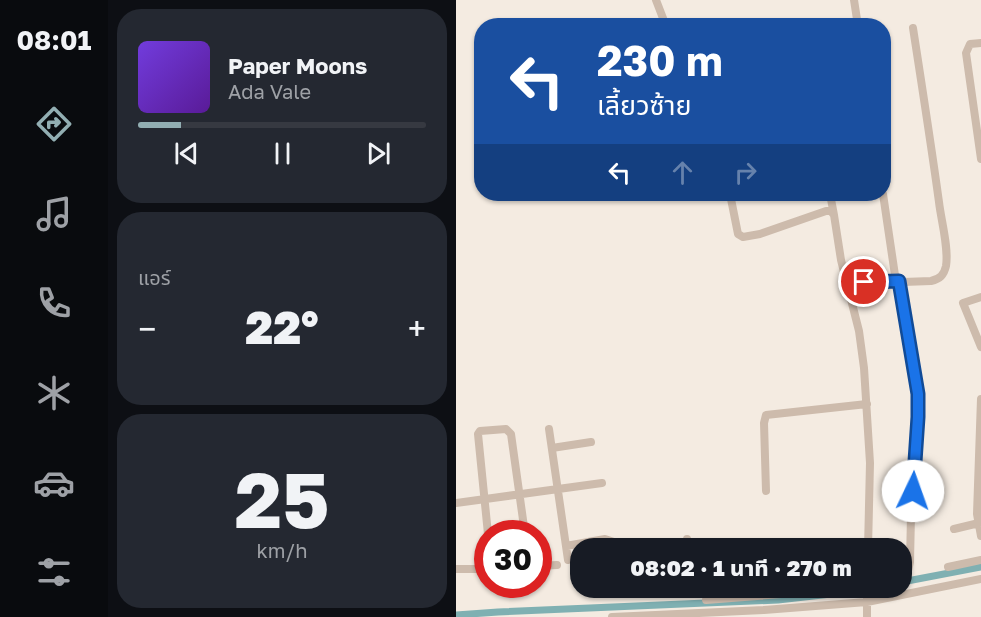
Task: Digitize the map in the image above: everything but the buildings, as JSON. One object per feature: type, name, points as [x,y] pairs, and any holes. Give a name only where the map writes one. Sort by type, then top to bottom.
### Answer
[{"type":"street","points":[[656,0],[663,18]]},
{"type":"street","points":[[854,0],[857,18]]},
{"type":"street","points":[[847,284],[932,281],[943,275],[946,258],[914,28]]},
{"type":"street","points":[[981,43],[970,44],[966,53],[981,159]]},
{"type":"street","points":[[970,83],[981,82]]},
{"type":"street","points":[[731,201],[738,234],[743,237],[760,234],[826,211],[831,211],[834,215]]},
{"type":"street","points":[[831,201],[847,284],[859,331],[867,404],[870,463],[868,538]]},
{"type":"street","points":[[884,201],[918,394],[911,538]]},
{"type":"street","points":[[981,297],[963,303],[981,347]]},
{"type":"street","points":[[981,399],[979,514],[981,536]]},
{"type":"street","points":[[766,491],[764,423],[766,415],[867,404]]},
{"type":"street","points":[[486,520],[477,439],[480,431],[506,429],[511,434],[523,520]]},
{"type":"street","points":[[549,429],[568,560]]},
{"type":"street","points":[[552,448],[591,442]]},
{"type":"street","points":[[456,503],[602,483]]},
{"type":"street","points":[[954,530],[979,523]]},
{"type":"street","points":[[566,546],[570,545]]},
{"type":"street","points":[[948,567],[981,560]]},
{"type":"street","points":[[552,565],[557,565]]},
{"type":"street","points":[[456,569],[474,569]]},
{"type":"street","points":[[612,617],[765,610],[867,600],[981,579]]},
{"type":"street","points":[[706,600],[731,598]]},
{"type":"street","points":[[867,600],[867,617]]},
{"type":"waterway","points":[[912,580],[981,567]]},
{"type":"waterway","points":[[456,615],[796,598]]},
{"type":"route","points":[[864,282],[899,281],[918,394],[913,491]]}]
